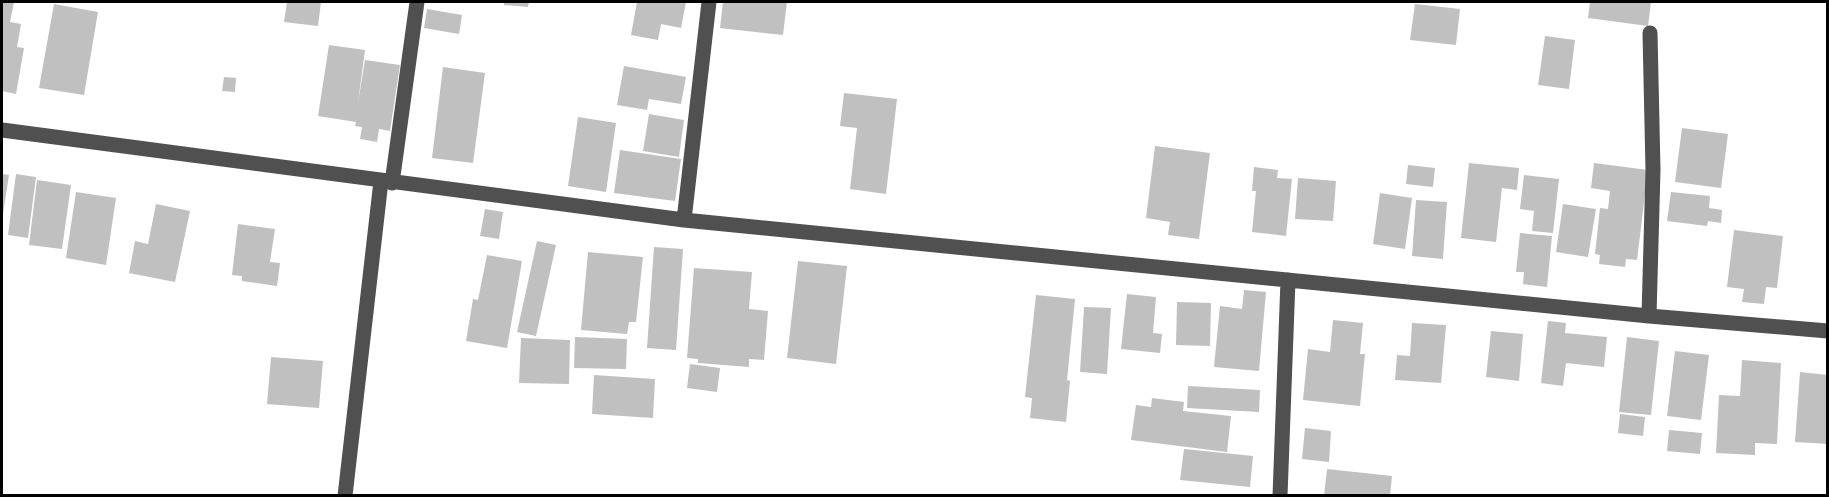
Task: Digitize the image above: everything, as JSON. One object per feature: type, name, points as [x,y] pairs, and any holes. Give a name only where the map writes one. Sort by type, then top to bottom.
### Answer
[{"type":"street","points":[[345,495],[387,182],[417,2]]},
{"type":"street","points":[[684,220],[709,2]]},
{"type":"street","points":[[1649,316],[1653,170],[1650,33]]},
{"type":"street","points":[[2,130],[684,220],[1649,316],[1827,331]]},
{"type":"street","points":[[1280,495],[1287,280]]},
{"type":"building","points":[[2,2],[14,2],[10,22],[21,24],[17,47],[24,48],[16,94],[2,91]]},
{"type":"building","points":[[287,2],[321,2],[318,26],[284,22]]},
{"type":"building","points":[[504,2],[529,2],[528,7],[504,5]]},
{"type":"building","points":[[637,2],[686,2],[681,28],[661,24],[658,40],[631,35]]},
{"type":"building","points":[[723,2],[787,2],[783,35],[720,28]]},
{"type":"building","points":[[1590,2],[1651,2],[1648,26],[1588,18]]},
{"type":"building","points":[[54,4],[98,12],[84,95],[39,88]]},
{"type":"building","points":[[1415,4],[1460,9],[1456,45],[1410,40]]},
{"type":"building","points":[[427,9],[462,15],[459,34],[424,28]]},
{"type":"building","points":[[1545,36],[1575,40],[1569,89],[1538,85]]},
{"type":"building","points":[[329,45],[365,50],[358,103],[365,60],[400,65],[390,131],[379,129],[377,142],[360,139],[362,127],[355,126],[356,122],[318,116]]},
{"type":"building","points":[[624,66],[686,77],[681,104],[649,99],[647,110],[617,105]]},
{"type":"building","points":[[443,67],[485,73],[473,163],[432,158]]},
{"type":"building","points":[[224,77],[236,78],[235,92],[222,91]]},
{"type":"building","points":[[844,93],[897,99],[886,194],[850,189],[857,128],[840,126]]},
{"type":"building","points":[[649,114],[684,120],[679,157],[643,151]]},
{"type":"building","points":[[578,117],[616,123],[606,192],[568,186]]},
{"type":"building","points":[[1682,128],[1728,134],[1721,188],[1675,182]]},
{"type":"building","points":[[1155,146],[1210,153],[1199,239],[1168,235],[1170,222],[1146,218]]},
{"type":"building","points":[[620,150],[681,159],[675,201],[614,193]]},
{"type":"building","points":[[1469,163],[1519,168],[1517,190],[1502,188],[1496,242],[1461,238]]},
{"type":"building","points":[[1594,163],[1648,170],[1637,260],[1626,259],[1625,267],[1599,264],[1600,255],[1595,254],[1600,208],[1608,209],[1610,191],[1591,188]]},
{"type":"building","points":[[1408,165],[1435,168],[1433,187],[1406,184]]},
{"type":"building","points":[[1254,167],[1278,170],[1277,178],[1292,179],[1286,236],[1252,232],[1256,191],[1252,191]]},
{"type":"building","points":[[2,174],[9,175],[3,214],[2,214]]},
{"type":"building","points":[[16,174],[36,177],[28,238],[8,235]]},
{"type":"building","points":[[1524,175],[1559,179],[1553,233],[1532,231],[1534,211],[1520,209]]},
{"type":"building","points":[[1298,178],[1336,181],[1333,221],[1295,219]]},
{"type":"building","points":[[37,180],[71,185],[62,249],[29,245]]},
{"type":"building","points":[[76,192],[116,198],[106,265],[66,258]]},
{"type":"building","points":[[1671,192],[1710,196],[1709,208],[1722,210],[1721,223],[1708,221],[1707,226],[1667,221]]},
{"type":"building","points":[[1380,193],[1412,198],[1405,249],[1373,244]]},
{"type":"building","points":[[1416,200],[1447,202],[1443,259],[1412,256]]},
{"type":"building","points":[[156,204],[190,211],[175,282],[129,273],[135,241],[148,244]]},
{"type":"building","points":[[1563,204],[1596,209],[1588,257],[1556,252]]},
{"type":"building","points":[[485,209],[503,212],[499,239],[480,236]]},
{"type":"building","points":[[238,224],[275,229],[270,262],[280,263],[277,286],[242,281],[242,276],[232,275]]},
{"type":"building","points":[[1734,230],[1783,236],[1777,288],[1766,287],[1764,304],[1742,302],[1744,289],[1727,287]]},
{"type":"building","points":[[1520,233],[1552,236],[1547,287],[1523,284],[1524,272],[1516,272]]},
{"type":"building","points":[[537,241],[556,245],[536,336],[517,332]]},
{"type":"building","points":[[654,247],[683,249],[676,350],[647,348]]},
{"type":"building","points":[[588,252],[643,257],[636,322],[629,322],[627,334],[581,330]]},
{"type":"building","points":[[487,255],[522,261],[507,348],[466,341],[473,299],[478,300]]},
{"type":"building","points":[[798,261],[847,266],[836,364],[787,358]]},
{"type":"building","points":[[694,268],[752,272],[749,309],[768,311],[764,360],[749,359],[749,367],[698,363],[698,359],[687,358]]},
{"type":"building","points":[[1244,290],[1266,292],[1259,371],[1214,367],[1220,306],[1242,309]]},
{"type":"building","points":[[1127,294],[1156,297],[1153,333],[1162,334],[1160,353],[1121,349]]},
{"type":"building","points":[[1036,295],[1075,299],[1067,380],[1070,381],[1066,422],[1030,418],[1032,398],[1025,397]]},
{"type":"building","points":[[1177,302],[1211,303],[1210,346],[1176,345]]},
{"type":"building","points":[[1084,307],[1111,308],[1107,374],[1080,372]]},
{"type":"building","points":[[1333,320],[1363,323],[1360,354],[1365,354],[1360,406],[1303,400],[1308,349],[1330,352]]},
{"type":"building","points":[[1548,321],[1566,323],[1565,333],[1607,337],[1604,367],[1566,363],[1563,386],[1541,383]]},
{"type":"building","points":[[1412,323],[1446,325],[1441,383],[1395,380],[1397,355],[1410,356]]},
{"type":"building","points":[[1491,331],[1523,334],[1519,381],[1486,377]]},
{"type":"building","points":[[575,337],[627,339],[626,369],[574,368]]},
{"type":"building","points":[[1627,337],[1659,341],[1651,415],[1619,412]]},
{"type":"building","points":[[521,338],[570,340],[569,384],[519,383]]},
{"type":"building","points":[[1675,351],[1709,355],[1701,420],[1667,416]]},
{"type":"building","points":[[271,357],[323,361],[319,408],[267,404]]},
{"type":"building","points":[[1742,360],[1781,363],[1777,444],[1755,443],[1755,455],[1716,453],[1719,395],[1740,396]]},
{"type":"building","points":[[690,364],[720,368],[717,392],[687,388]]},
{"type":"building","points":[[1800,372],[1828,375],[1828,444],[1795,442]]},
{"type":"building","points":[[594,375],[655,379],[653,418],[592,414]]},
{"type":"building","points":[[1188,386],[1260,390],[1259,412],[1187,408]]},
{"type":"building","points":[[1152,398],[1184,402],[1183,411],[1231,416],[1227,452],[1131,440],[1136,405],[1151,407]]},
{"type":"building","points":[[1620,414],[1645,417],[1643,436],[1618,433]]},
{"type":"building","points":[[1305,428],[1331,431],[1329,462],[1302,459]]},
{"type":"building","points":[[1669,430],[1702,433],[1700,454],[1667,451]]},
{"type":"building","points":[[1184,449],[1253,456],[1250,487],[1180,480]]},
{"type":"building","points":[[1327,469],[1392,476],[1390,496],[1324,496]]}]
